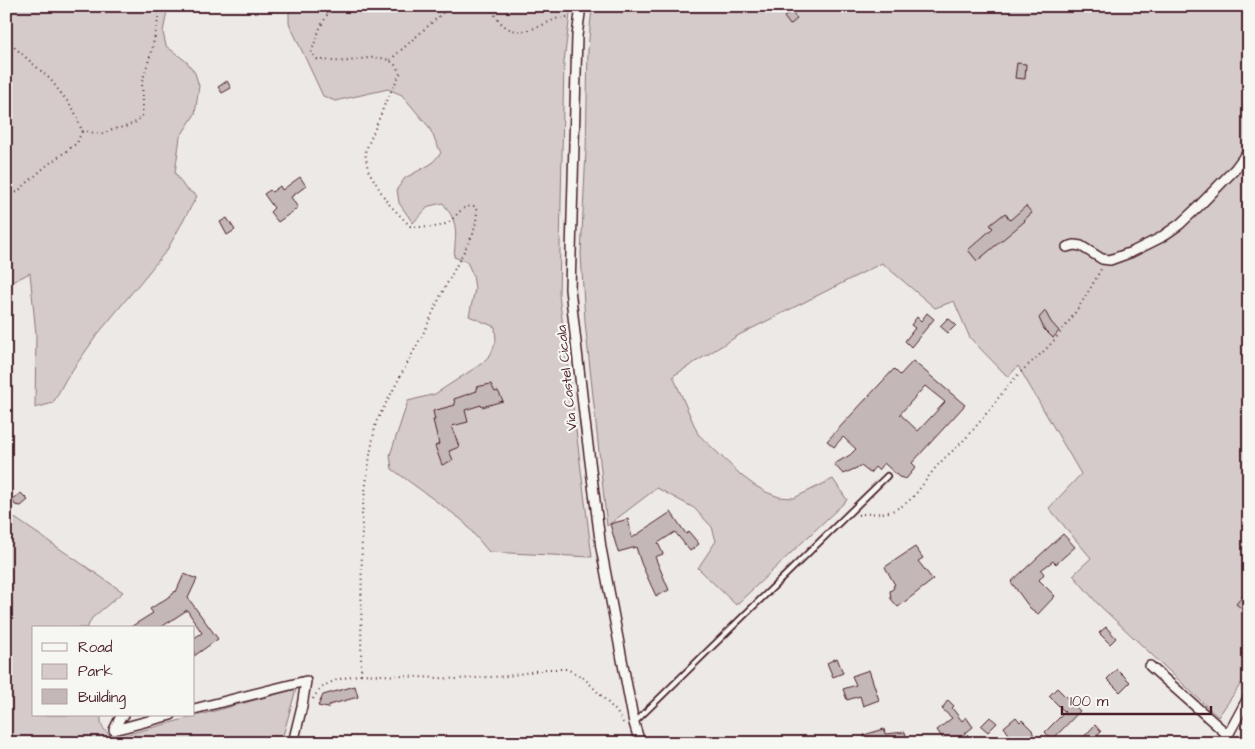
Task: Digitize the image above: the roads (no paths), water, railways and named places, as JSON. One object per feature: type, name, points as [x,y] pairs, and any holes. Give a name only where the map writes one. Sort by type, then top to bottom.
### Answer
[{"type":"street","name":"Via Castel Cicala","points":[[580,6],[574,125],[570,289],[601,548],[630,725],[640,743]]},
{"type":"street","points":[[1067,247],[1081,246],[1102,259],[1110,260],[1132,252],[1160,238],[1180,224],[1235,169],[1249,150]]},
{"type":"street","points":[[1150,666],[1228,735]]},
{"type":"street","points":[[195,709],[306,681],[294,743]]},
{"type":"street","points":[[1221,743],[1228,735],[1249,696]]},
{"type":"street","points":[[121,716],[114,730],[167,716]]},
{"type":"lane","points":[[630,725],[887,476]]}]
